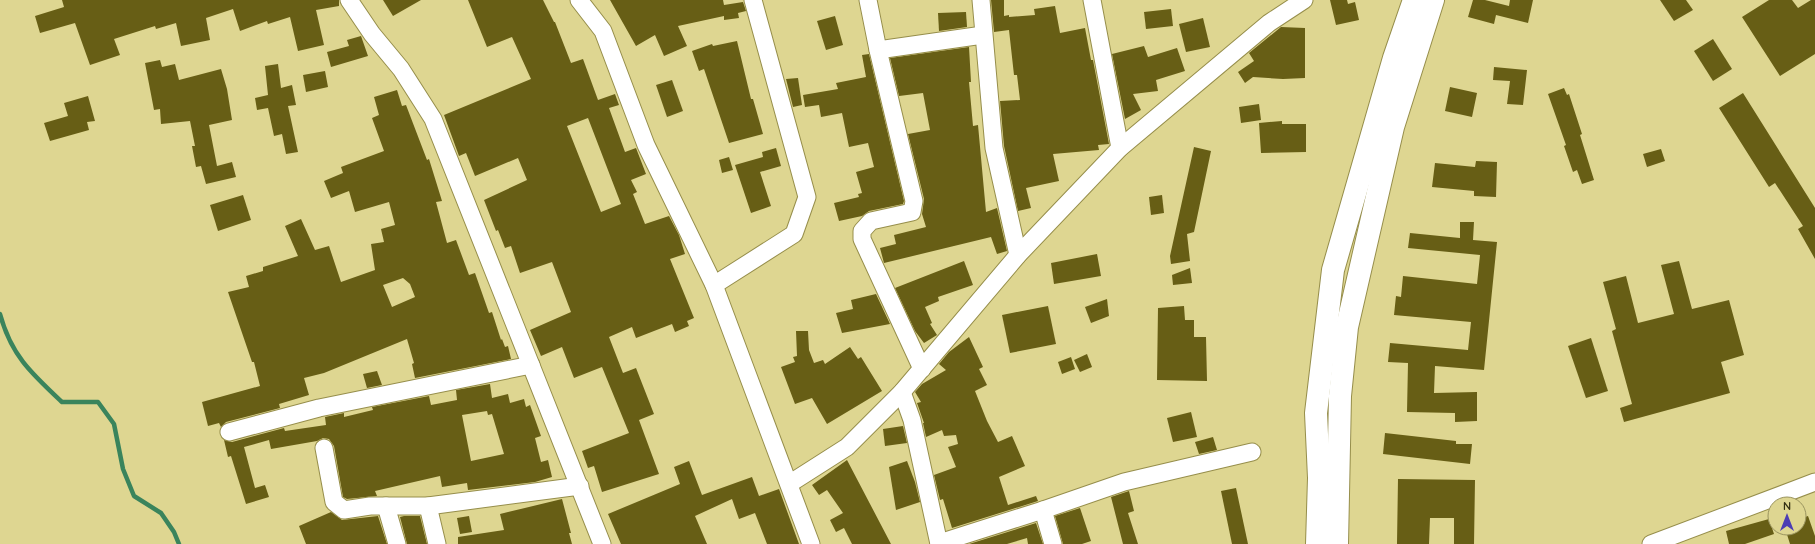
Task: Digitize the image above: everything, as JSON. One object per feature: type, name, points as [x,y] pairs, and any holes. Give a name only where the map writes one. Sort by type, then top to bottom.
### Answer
[{"type":"main road","points":[[1317,544],[1319,478],[1316,413],[1333,270],[1394,58],[1414,0]]},
{"type":"main road","points":[[1337,544],[1340,396],[1347,327],[1393,127],[1434,0]]},
{"type":"street","points":[[349,0],[372,34],[401,69],[433,119],[602,544]]},
{"type":"street","points":[[579,0],[603,31],[646,144],[714,285],[811,544]]},
{"type":"street","points":[[714,285],[794,234],[808,197],[753,0]]},
{"type":"street","points":[[868,0],[878,50],[914,202],[912,212],[871,221],[862,231],[862,239],[922,369]]},
{"type":"street","points":[[981,0],[994,148],[1018,255]]},
{"type":"street","points":[[1092,0],[1120,148]]},
{"type":"street","points":[[789,484],[847,447],[902,392],[1018,255],[1120,148],[1269,23],[1304,0]]},
{"type":"street","points":[[878,50],[983,35]]},
{"type":"street","points":[[229,432],[319,408],[531,365]]},
{"type":"street","points":[[902,392],[912,420],[939,543],[1043,510],[1124,482],[1252,452]]},
{"type":"street","points":[[324,448],[334,502],[344,510],[370,506],[428,506],[580,486]]},
{"type":"street","points":[[1651,544],[1815,482]]},
{"type":"street","points":[[386,506],[397,544]]},
{"type":"street","points":[[428,506],[437,544]]},
{"type":"street","points":[[1043,510],[1053,544]]},
{"type":"building","points":[[62,0],[339,0],[339,6],[316,10],[324,45],[298,51],[290,17],[268,24],[267,21],[240,31],[233,9],[206,18],[210,40],[181,46],[176,23],[156,29],[155,26],[114,39],[120,55],[90,65],[75,23],[40,33],[35,16],[64,7]]},
{"type":"building","points":[[383,0],[421,0],[393,16]]},
{"type":"building","points":[[468,0],[543,0],[555,22],[571,63],[583,59],[598,100],[615,94],[619,105],[609,108],[625,152],[636,148],[646,174],[631,180],[637,192],[633,194],[645,224],[669,216],[679,235],[685,254],[670,259],[694,318],[687,321],[689,326],[675,332],[672,324],[636,338],[632,327],[609,337],[623,373],[636,368],[654,414],[639,420],[659,474],[602,492],[594,466],[588,468],[582,451],[629,433],[602,367],[574,378],[562,347],[541,356],[530,330],[571,312],[552,262],[520,273],[511,246],[505,248],[498,230],[496,231],[484,200],[527,180],[518,158],[475,176],[466,153],[459,156],[444,115],[531,79],[512,37],[487,47]],"holes":[[[588,118],[621,204],[601,212],[567,126]]]},
{"type":"building","points":[[610,0],[723,0],[724,5],[743,2],[746,11],[738,13],[739,18],[724,20],[724,16],[678,26],[687,46],[664,56],[655,35],[636,46]]},
{"type":"building","points":[[991,0],[1004,0],[1004,16],[1009,15],[1009,17],[1035,15],[1034,9],[1055,6],[1060,33],[1085,28],[1091,60],[1093,60],[1109,144],[1098,145],[1099,150],[1053,154],[1059,181],[1026,188],[1031,208],[1018,211],[1004,146],[1000,101],[1020,100],[1017,75],[1014,75],[1009,30],[994,32]]},
{"type":"building","points":[[1330,0],[1347,0],[1348,4],[1355,2],[1359,20],[1336,25]]},
{"type":"building","points":[[1473,0],[1485,0],[1509,6],[1510,0],[1533,0],[1528,23],[1496,15],[1494,24],[1468,17]]},
{"type":"building","points":[[1660,0],[1686,0],[1693,10],[1674,21]]},
{"type":"building","points":[[1769,0],[1792,0],[1798,8],[1811,0],[1815,0],[1815,54],[1780,76],[1742,17]]},
{"type":"building","points":[[1171,9],[1173,26],[1146,29],[1144,12]]},
{"type":"building","points":[[966,12],[967,27],[939,31],[938,13]]},
{"type":"building","points":[[835,16],[843,45],[826,50],[817,21]]},
{"type":"building","points":[[1203,18],[1210,47],[1186,52],[1179,24]]},
{"type":"building","points":[[1281,27],[1305,28],[1305,78],[1283,79],[1253,77],[1245,83],[1238,72],[1254,61],[1249,53]]},
{"type":"building","points":[[361,36],[368,56],[331,67],[327,52],[349,46],[347,40]]},
{"type":"building","points":[[1713,39],[1732,69],[1713,81],[1694,51]]},
{"type":"building","points":[[737,41],[751,99],[753,99],[763,134],[729,143],[704,69],[699,71],[692,51],[712,44],[713,46]]},
{"type":"building","points":[[1144,46],[1148,57],[1177,48],[1185,71],[1156,80],[1158,91],[1133,94],[1141,110],[1125,119],[1112,54]]},
{"type":"building","points":[[969,47],[971,82],[969,82],[973,126],[978,125],[986,212],[997,208],[1007,251],[997,254],[991,237],[884,263],[880,248],[896,244],[894,235],[926,227],[922,214],[924,199],[908,134],[930,130],[923,93],[899,96],[890,58]]},
{"type":"building","points":[[869,54],[904,201],[903,204],[869,211],[862,216],[839,221],[834,203],[859,197],[858,194],[862,193],[856,172],[874,167],[868,143],[849,147],[842,113],[821,117],[819,105],[805,107],[803,95],[838,89],[836,83],[866,77],[862,55]]},
{"type":"building","points":[[160,60],[162,67],[175,64],[179,80],[221,69],[227,89],[232,120],[209,125],[217,166],[232,162],[236,177],[206,184],[201,166],[196,167],[192,146],[195,146],[190,121],[161,124],[160,109],[154,110],[145,63]]},
{"type":"building","points":[[278,64],[281,88],[292,85],[296,105],[288,106],[298,152],[286,154],[282,134],[274,136],[268,108],[257,110],[255,98],[268,95],[265,66]]},
{"type":"building","points":[[1494,67],[1527,70],[1523,105],[1507,104],[1510,81],[1493,80]]},
{"type":"building","points":[[325,71],[328,87],[306,92],[303,75]]},
{"type":"building","points":[[798,78],[802,105],[793,107],[786,79]]},
{"type":"building","points":[[672,80],[683,111],[667,117],[656,85]]},
{"type":"building","points":[[1450,87],[1477,93],[1472,117],[1445,111]]},
{"type":"building","points":[[1564,88],[1567,95],[1569,94],[1582,134],[1580,135],[1594,180],[1582,184],[1577,170],[1573,172],[1564,146],[1566,145],[1548,94]]},
{"type":"building","points":[[397,90],[402,106],[406,105],[427,160],[429,159],[442,201],[436,202],[447,243],[456,240],[469,275],[475,273],[489,313],[492,312],[501,340],[502,339],[505,347],[508,346],[511,359],[415,378],[412,364],[414,363],[407,339],[324,373],[304,378],[309,395],[279,404],[280,408],[226,422],[221,427],[219,423],[208,426],[202,402],[260,386],[254,362],[252,362],[228,292],[249,287],[246,276],[263,271],[263,267],[298,256],[285,226],[301,219],[315,250],[329,246],[341,282],[375,270],[371,244],[384,242],[381,229],[395,225],[389,202],[355,212],[349,191],[331,198],[324,181],[343,173],[341,167],[384,151],[372,118],[379,115],[374,97]],"holes":[[[403,278],[410,284],[415,297],[392,307],[383,285]]]},
{"type":"building","points":[[1743,93],[1815,208],[1815,259],[1798,229],[1803,226],[1775,183],[1769,187],[1719,108]]},
{"type":"building","points":[[88,96],[95,121],[87,122],[89,130],[50,141],[44,123],[68,116],[64,103]]},
{"type":"building","points":[[1259,104],[1261,120],[1241,123],[1239,107]]},
{"type":"building","points":[[1282,121],[1282,124],[1306,124],[1306,152],[1261,153],[1259,123]]},
{"type":"building","points":[[1194,147],[1211,151],[1194,232],[1187,234],[1190,261],[1171,264],[1170,256]]},
{"type":"building","points":[[776,148],[781,166],[760,172],[771,206],[751,213],[735,165],[763,157],[762,152]]},
{"type":"building","points":[[1661,149],[1665,161],[1647,167],[1643,154]]},
{"type":"building","points":[[729,157],[733,170],[722,173],[719,160]]},
{"type":"building","points":[[1476,161],[1497,162],[1496,197],[1474,196],[1474,191],[1432,187],[1435,163],[1475,167]]},
{"type":"building","points":[[243,195],[251,220],[218,231],[210,205]]},
{"type":"building","points":[[1162,195],[1164,213],[1151,215],[1149,197]]},
{"type":"building","points":[[1460,222],[1474,222],[1473,240],[1497,242],[1484,370],[1435,366],[1434,393],[1477,392],[1477,421],[1455,422],[1455,413],[1407,412],[1408,363],[1388,362],[1390,343],[1468,350],[1471,322],[1394,315],[1396,296],[1401,297],[1403,276],[1477,284],[1480,255],[1408,248],[1410,233],[1460,238]]},
{"type":"building","points":[[1097,254],[1101,276],[1054,284],[1051,263]]},
{"type":"building","points":[[964,261],[973,285],[938,297],[939,301],[925,307],[932,323],[930,324],[937,335],[924,343],[915,331],[895,288]]},
{"type":"building","points":[[1679,261],[1692,309],[1729,300],[1744,355],[1721,362],[1730,393],[1624,422],[1620,408],[1632,404],[1612,331],[1616,329],[1603,282],[1626,276],[1638,323],[1674,314],[1661,265]]},
{"type":"building","points":[[1190,268],[1192,283],[1173,285],[1172,275]]},
{"type":"building","points":[[876,294],[890,324],[842,333],[836,313],[853,309],[851,300]]},
{"type":"building","points":[[1107,299],[1109,316],[1091,323],[1085,307]]},
{"type":"building","points":[[1048,306],[1056,344],[1010,353],[1002,315]]},
{"type":"building","points":[[1184,306],[1185,320],[1194,320],[1194,337],[1206,337],[1207,381],[1157,380],[1158,308]]},
{"type":"building","points":[[796,331],[808,331],[809,350],[814,363],[823,360],[825,364],[850,347],[858,359],[861,357],[882,391],[827,424],[812,398],[795,404],[781,367],[795,362],[793,357],[797,356]]},
{"type":"building","points":[[969,337],[983,367],[979,369],[987,385],[975,391],[987,421],[998,442],[1012,436],[1025,466],[999,477],[1008,505],[1036,496],[1038,501],[952,528],[943,499],[940,500],[934,475],[956,467],[948,447],[958,444],[956,435],[944,436],[942,430],[926,437],[924,423],[917,403],[921,402],[915,392],[922,384],[946,370],[939,364],[949,352]]},
{"type":"building","points":[[1591,338],[1608,391],[1586,398],[1568,346]]},
{"type":"building","points":[[1087,354],[1092,367],[1080,372],[1074,360]]},
{"type":"building","points":[[1071,357],[1075,369],[1062,374],[1058,362]]},
{"type":"building","points":[[377,371],[382,385],[367,388],[363,374]]},
{"type":"building","points":[[490,384],[492,398],[508,394],[510,403],[524,399],[526,407],[530,405],[541,436],[535,438],[541,462],[548,460],[552,477],[535,482],[468,490],[467,483],[442,487],[440,476],[375,491],[377,496],[347,499],[343,497],[334,446],[329,439],[323,438],[317,441],[271,449],[269,440],[244,447],[255,488],[265,485],[269,497],[246,504],[231,456],[228,457],[224,440],[232,442],[284,428],[285,431],[326,425],[325,417],[344,413],[344,417],[373,410],[372,407],[429,396],[431,405],[457,400],[456,390]],"holes":[[[487,411],[488,415],[492,414],[504,454],[471,461],[462,415]]]},
{"type":"building","points":[[1191,412],[1197,437],[1173,442],[1167,418]]},
{"type":"building","points":[[903,426],[907,443],[885,446],[883,429]]},
{"type":"building","points":[[1385,433],[1456,441],[1456,444],[1472,444],[1470,464],[1383,454]]},
{"type":"building","points":[[1213,437],[1217,450],[1199,454],[1195,442]]},
{"type":"building","points":[[847,460],[891,544],[852,544],[844,528],[836,532],[830,520],[843,513],[827,490],[819,495],[812,485]]},
{"type":"building","points":[[689,461],[702,495],[752,477],[759,496],[779,489],[799,544],[767,544],[755,513],[739,519],[732,499],[695,516],[707,544],[621,544],[608,514],[680,484],[674,467]]},
{"type":"building","points":[[907,461],[915,482],[920,502],[896,510],[889,467]]},
{"type":"building","points":[[1398,479],[1475,480],[1474,544],[1454,544],[1454,518],[1430,518],[1429,544],[1397,544]]},
{"type":"building","points":[[1236,488],[1248,544],[1232,544],[1221,491]]},
{"type":"building","points":[[1129,491],[1134,511],[1128,513],[1138,544],[1123,544],[1111,497]]},
{"type":"building","points":[[562,499],[571,533],[569,533],[572,544],[458,544],[458,537],[504,530],[500,514]]},
{"type":"building","points":[[1080,508],[1091,541],[1082,544],[1063,544],[1055,516]]},
{"type":"building","points":[[331,512],[342,520],[378,516],[387,544],[306,544],[299,526]]},
{"type":"building","points":[[420,516],[427,544],[407,544],[400,517]]},
{"type":"building","points":[[469,516],[472,532],[460,534],[457,518]]},
{"type":"building","points":[[1807,516],[1815,536],[1815,544],[1790,544],[1788,536],[1807,536]]},
{"type":"building","points":[[1767,520],[1768,536],[1745,544],[1729,544],[1726,531]]},
{"type":"building","points":[[1036,523],[1043,544],[1028,544],[1027,538],[1007,544],[969,544]]},
{"type":"waterway","points":[[0,314],[10,341],[16,352],[41,382],[62,402],[98,402],[114,424],[123,469],[134,496],[161,513],[174,532],[179,544]]}]
